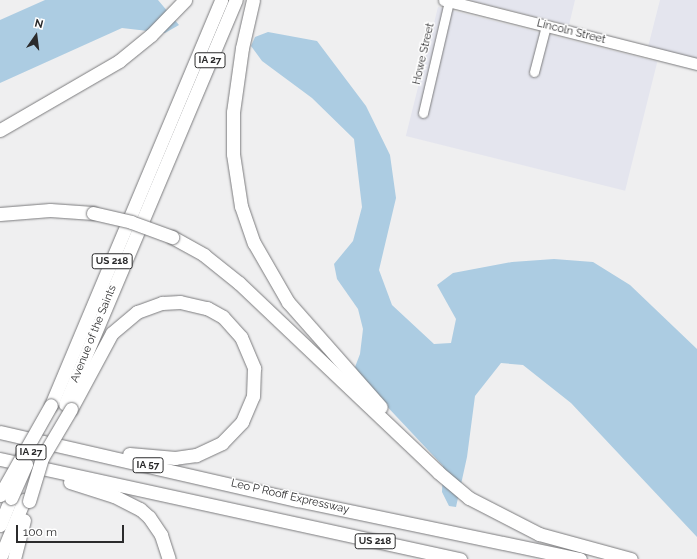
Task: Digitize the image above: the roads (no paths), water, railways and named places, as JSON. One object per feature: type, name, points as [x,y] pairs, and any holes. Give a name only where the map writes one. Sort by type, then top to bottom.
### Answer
[{"type":"highway","points":[[0,130],[102,73],[151,35],[185,0]]},
{"type":"highway","name":"Avenue of the Saints","points":[[0,558],[16,499],[50,405],[221,0]]},
{"type":"highway","name":"Avenue of the Saints","points":[[0,525],[42,458],[67,408],[185,119],[236,0]]},
{"type":"highway","points":[[253,0],[233,112],[233,154],[241,206],[254,243],[275,283],[317,336],[438,472]]},
{"type":"highway","points":[[0,214],[50,210],[93,213],[131,222],[172,237],[218,265],[438,472],[485,508],[539,534],[631,559]]},
{"type":"highway","points":[[67,408],[112,333],[137,312],[162,303],[190,303],[207,308],[223,318],[241,337],[254,368],[253,396],[244,418],[230,437],[207,452],[175,458],[69,447]]},
{"type":"highway","name":"Leo P Rooff Expressway","points":[[0,432],[297,500],[580,559]]},
{"type":"highway","name":"US 218","points":[[0,460],[460,559]]},
{"type":"highway","points":[[14,462],[129,502],[155,525],[166,545],[169,559]]},
{"type":"highway","points":[[14,559],[16,499]]},
{"type":"main road","name":"Lincoln Street","points":[[447,1],[697,64]]},
{"type":"street","name":"Howe Street","points":[[423,113],[447,1]]},
{"type":"street","points":[[534,72],[546,26]]},
{"type":"water","points":[[45,0],[158,0],[179,25],[165,33],[122,28],[0,83],[0,20]]},
{"type":"water","points":[[268,32],[317,41],[366,106],[390,155],[396,198],[379,270],[392,305],[434,344],[451,343],[456,319],[437,285],[453,273],[512,262],[554,259],[593,262],[630,285],[697,349],[697,537],[571,403],[523,365],[501,363],[475,396],[467,457],[456,507],[449,506],[442,492],[443,466],[364,382],[355,367],[360,354],[363,329],[358,309],[337,279],[334,264],[353,241],[362,207],[354,139],[312,98],[262,61],[251,46],[255,37]]}]
